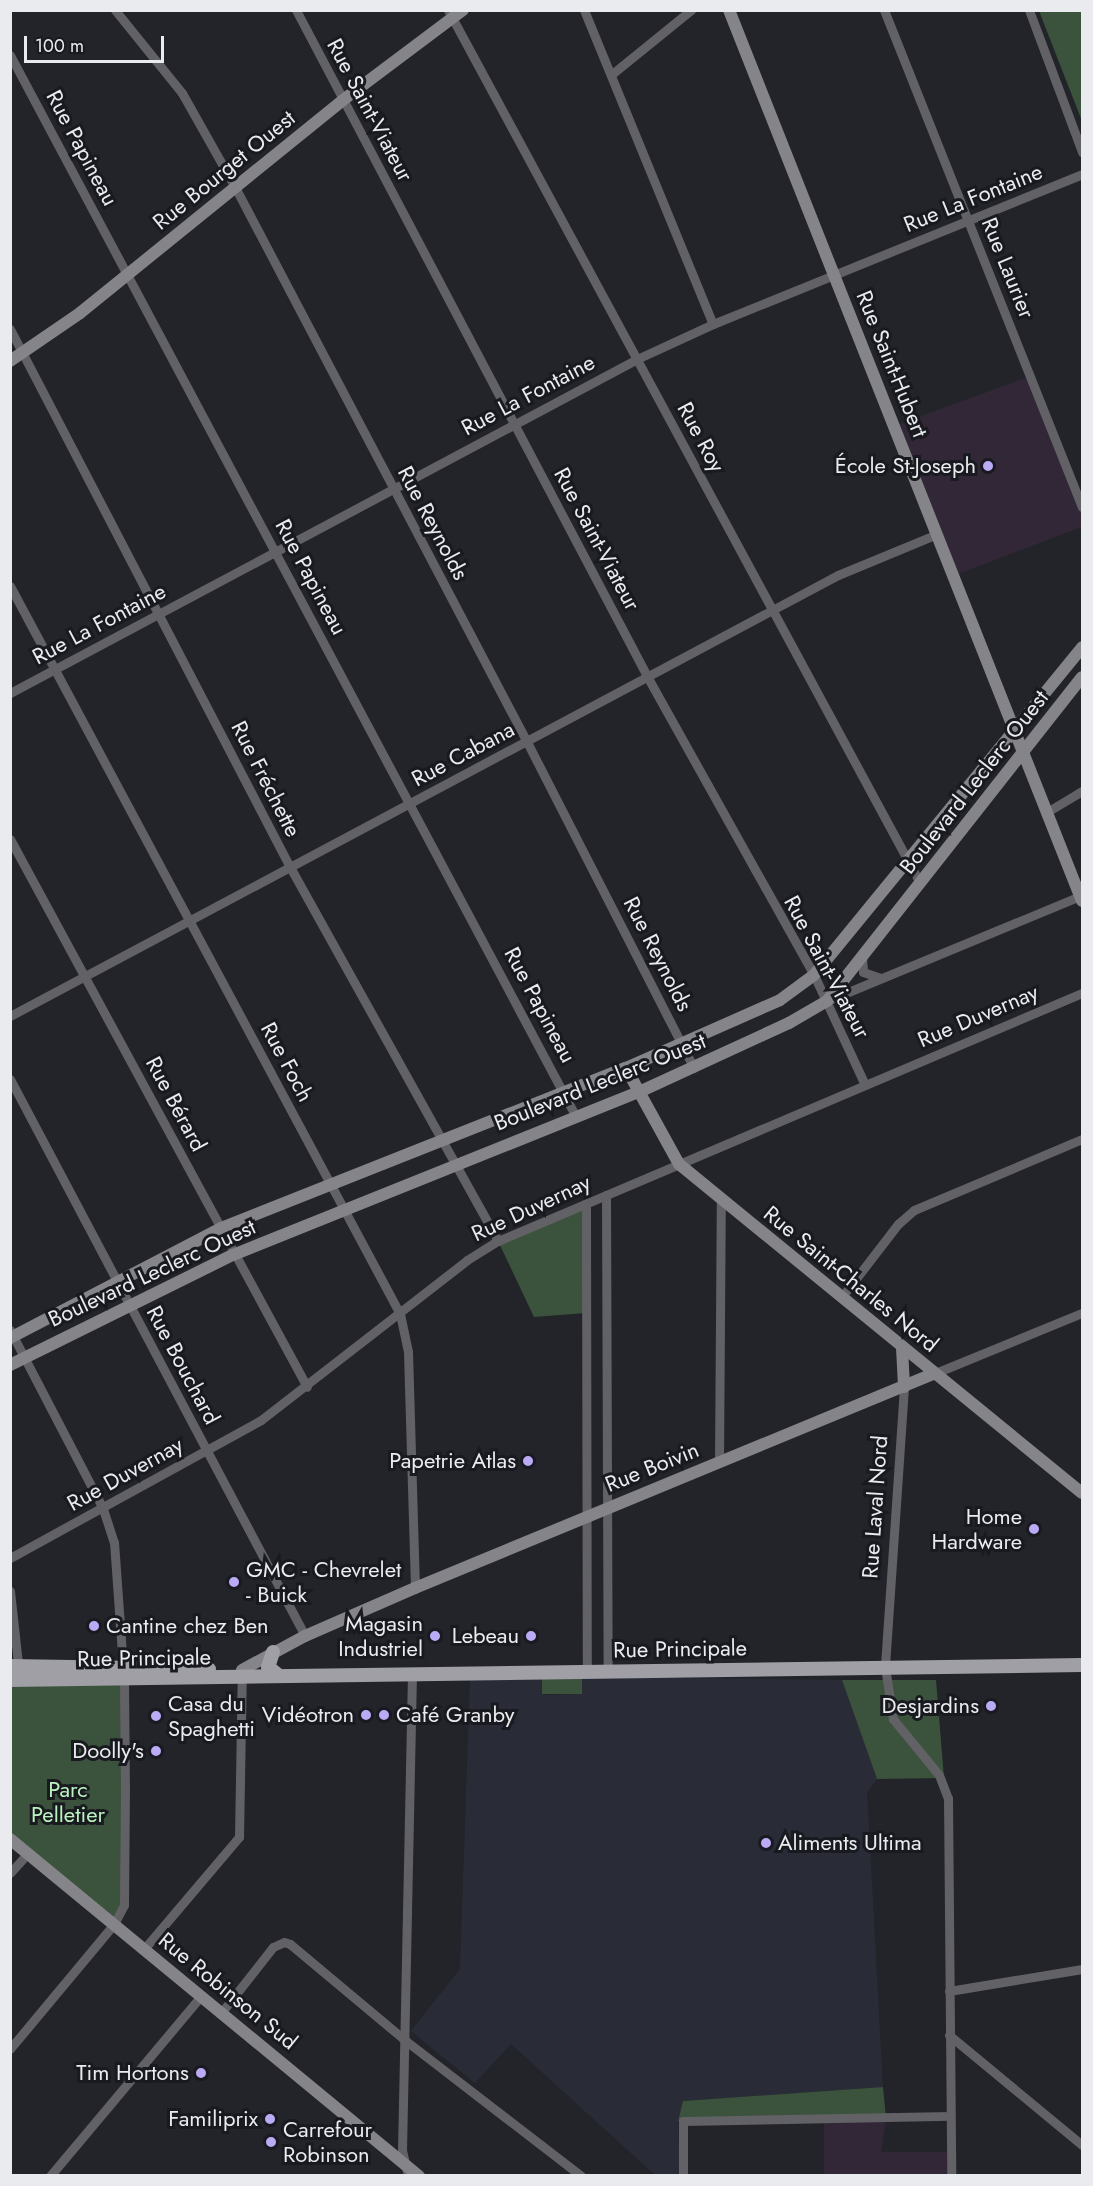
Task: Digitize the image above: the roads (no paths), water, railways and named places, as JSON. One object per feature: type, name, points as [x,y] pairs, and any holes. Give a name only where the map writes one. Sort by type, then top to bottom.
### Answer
[{"type":"main road","points":[[273,1652],[268,1667],[277,1674]]},
{"type":"main road","name":"Rue Principale","points":[[15,1673],[277,1674],[1083,1665]]},
{"type":"street","name":"Rue Reynolds","points":[[115,10],[183,93],[235,187],[527,742],[694,1068]]},
{"type":"street","name":"Rue Saint-Viateur","points":[[296,10],[648,678],[814,975],[865,1085]]},
{"type":"street","name":"Rue Bourget Ouest","points":[[10,361],[24,354],[129,275],[450,15],[463,10]]},
{"type":"street","points":[[584,10],[712,324]]},
{"type":"street","points":[[612,74],[691,10]]},
{"type":"street","name":"Rue Saint-Hubert","points":[[729,10],[1082,897]]},
{"type":"street","name":"Rue Laurier","points":[[884,10],[1083,507]]},
{"type":"street","points":[[1029,10],[1083,152]]},
{"type":"street","name":"Rue Roy","points":[[450,15],[920,883]]},
{"type":"street","name":"Rue Papineau","points":[[10,55],[411,803],[576,1117]]},
{"type":"street","name":"Rue La Fontaine","points":[[10,693],[637,359],[712,324],[1083,174]]},
{"type":"street","name":"Rue Fréchette","points":[[10,328],[290,867],[440,1142],[498,1241]]},
{"type":"street","name":"Rue Cabana","points":[[10,1016],[838,575],[937,534]]},
{"type":"street","name":"Rue Foch","points":[[10,586],[343,1212],[400,1314],[408,1352],[415,1588]]},
{"type":"street","name":"Boulevard Leclerc Ouest","points":[[12,1335],[221,1228],[626,1068],[780,1000],[814,975],[1083,647]]},
{"type":"street","name":"Boulevard Leclerc Ouest","points":[[10,1365],[233,1255],[639,1092],[694,1068],[827,1001],[1083,677]]},
{"type":"street","points":[[1047,812],[1083,791]]},
{"type":"street","name":"Rue Bérard","points":[[10,839],[221,1228],[233,1255],[307,1387]]},
{"type":"street","points":[[827,1001],[1082,897]]},
{"type":"street","points":[[862,957],[862,972],[880,978]]},
{"type":"street","name":"Rue Duvernay","points":[[10,1558],[103,1509],[261,1420],[307,1387],[467,1260],[498,1241],[1083,993]]},
{"type":"street","name":"Rue Saint-Charles Nord","points":[[626,1068],[679,1164],[933,1374],[1083,1493]]},
{"type":"street","name":"Rue Bouchard","points":[[10,1079],[305,1636]]},
{"type":"street","points":[[841,1298],[898,1224],[914,1210],[1083,1139]]},
{"type":"street","points":[[606,1195],[608,1670]]},
{"type":"street","points":[[719,1463],[721,1199]]},
{"type":"street","points":[[586,1203],[586,1671]]},
{"type":"street","points":[[586,1298],[606,1298]]},
{"type":"street","name":"Rue Boivin","points":[[242,1674],[273,1652],[305,1636],[415,1588],[1083,1313]]},
{"type":"street","points":[[10,2049],[114,1924],[124,1905],[123,1673],[114,1542],[103,1509],[12,1335]]},
{"type":"street","name":"Rue Laval Nord","points":[[902,1348],[904,1387],[885,1667],[893,1719],[939,1775],[948,1798],[951,2175]]},
{"type":"street","points":[[586,1355],[606,1356]]},
{"type":"street","points":[[586,1430],[607,1429]]},
{"type":"street","points":[[10,1591],[15,1673]]},
{"type":"street","points":[[586,1601],[608,1601]]},
{"type":"street","points":[[412,1672],[402,2151],[412,2173]]},
{"type":"street","points":[[144,1949],[239,1837],[242,1674]]},
{"type":"street","name":"Rue Robinson Sud","points":[[10,1839],[412,2173]]},
{"type":"street","points":[[10,1873],[28,1853]]},
{"type":"street","points":[[221,2013],[273,1947],[284,1942],[406,2041],[581,2175]]},
{"type":"street","points":[[949,1991],[1083,1969]]},
{"type":"street","points":[[50,2175],[201,1996]]},
{"type":"street","points":[[949,2035],[1083,2145]]},
{"type":"street","points":[[683,2175],[683,2121],[950,2116]]},
{"type":"place","name":"École St-Joseph","points":[[988,466]]},
{"type":"place","name":"Papetrie Atlas","points":[[528,1461]]},
{"type":"place","name":"Home Hardware","points":[[1034,1529]]},
{"type":"place","name":"GMC - Chevrelet - Buick","points":[[234,1582]]},
{"type":"place","name":"Cantine chez Ben","points":[[94,1626]]},
{"type":"place","name":"Magasin Industriel","points":[[435,1636]]},
{"type":"place","name":"Lebeau","points":[[531,1636]]},
{"type":"place","name":"Desjardins","points":[[991,1706]]},
{"type":"place","name":"Vidéotron","points":[[366,1715]]},
{"type":"place","name":"Café Granby","points":[[384,1715]]},
{"type":"place","name":"Casa du Spaghetti","points":[[156,1716]]},
{"type":"place","name":"Doolly's","points":[[156,1751]]},
{"type":"place","name":"Aliments Ultima","points":[[766,1843]]},
{"type":"place","name":"Tim Hortons","points":[[201,2073]]},
{"type":"place","name":"Familiprix","points":[[270,2119]]},
{"type":"place","name":"Carrefour Robinson","points":[[271,2142]]},
{"type":"park label","name":"Parc Pelletier","points":[[68,1802]]}]
